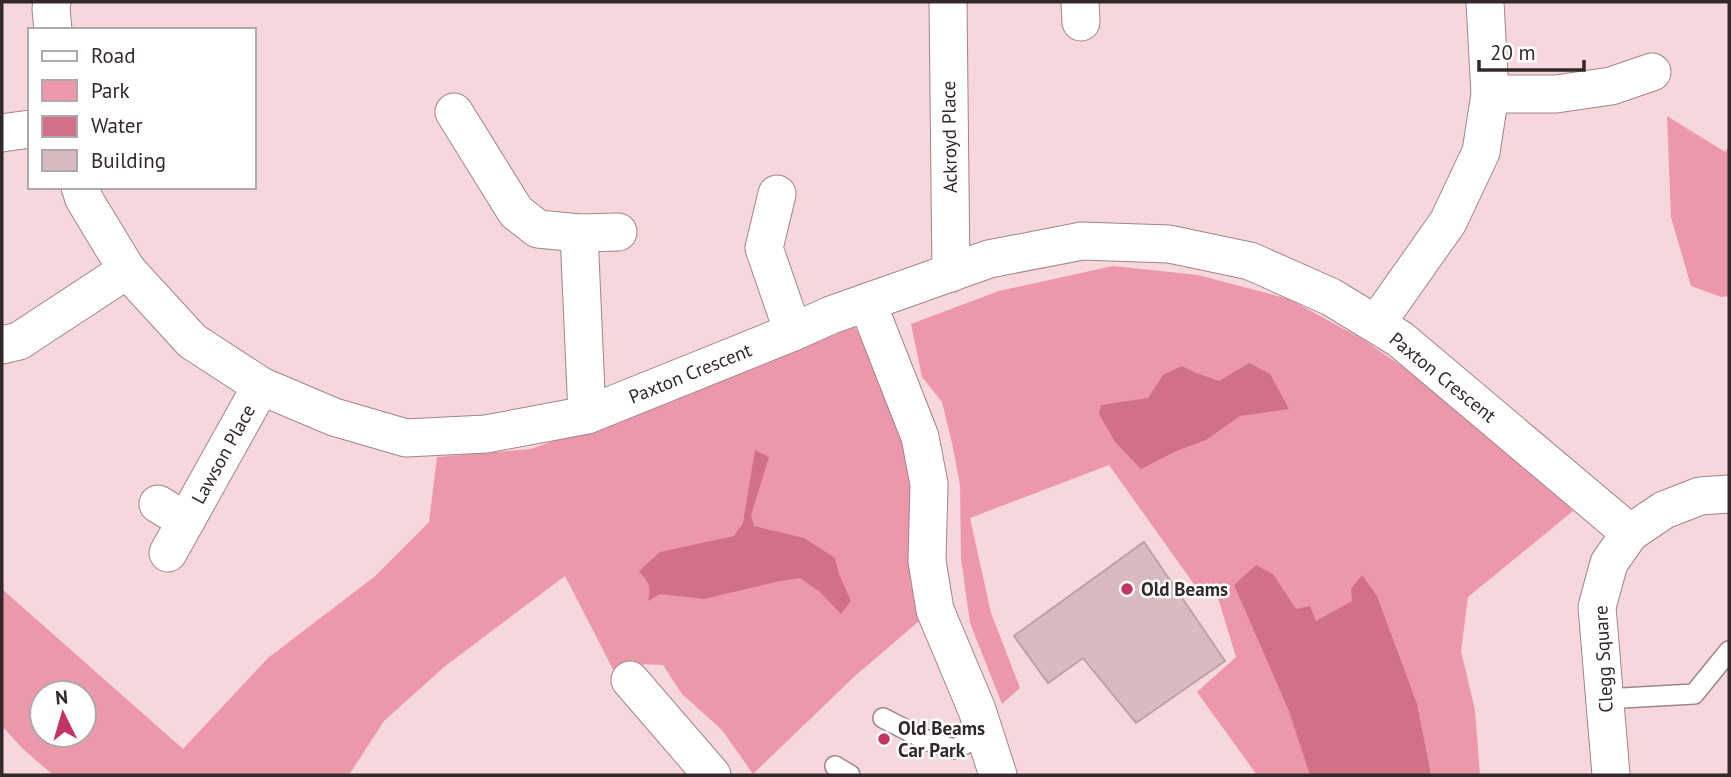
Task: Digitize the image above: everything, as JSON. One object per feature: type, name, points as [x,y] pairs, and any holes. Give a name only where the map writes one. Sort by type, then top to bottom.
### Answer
[{"type":"street","points":[[52,2],[53,28]]},
{"type":"street","name":"Ackroyd Place","points":[[947,2],[951,273]]},
{"type":"street","points":[[1376,324],[1448,222],[1480,152],[1490,94],[1485,2]]},
{"type":"street","points":[[1490,94],[1556,94],[1611,86],[1652,72]]},
{"type":"street","points":[[454,112],[516,212],[538,229],[579,233],[618,232]]},
{"type":"street","points":[[2,134],[28,129]]},
{"type":"street","name":"Paxton Crescent","points":[[81,189],[127,270],[192,341],[261,386],[334,417],[406,438],[486,434],[587,415],[831,315],[989,259],[1082,241],[1169,244],[1250,261],[1331,297],[1400,339],[1630,533]]},
{"type":"street","points":[[777,194],[764,248],[793,332]]},
{"type":"street","points":[[579,233],[587,415]]},
{"type":"street","points":[[2,345],[19,341],[127,270]]},
{"type":"street","points":[[867,302],[920,437],[929,484],[927,561],[935,610],[977,710],[998,775]]},
{"type":"street","name":"Lawson Place","points":[[168,553],[172,513],[261,386]]},
{"type":"street","name":"Clegg Square","points":[[1611,775],[1597,607],[1609,563],[1630,533],[1664,510],[1700,496],[1729,494]]},
{"type":"street","points":[[630,680],[707,774]]},
{"type":"lane","points":[[1604,699],[1693,694],[1729,651]]},
{"type":"lane","points":[[883,718],[928,741],[954,750],[985,735]]},
{"type":"green space","points":[[1667,116],[1725,152],[1729,146],[1729,296],[1721,297],[1691,286],[1671,217]]},
{"type":"green space","points":[[1113,266],[1198,275],[1289,299],[1362,339],[1447,397],[1573,511],[1468,597],[1461,651],[1475,710],[1480,775],[1257,775],[1197,692],[1236,657],[1214,585],[1196,587],[1109,465],[970,518],[991,613],[1020,688],[1002,704],[970,623],[961,559],[960,485],[952,443],[942,402],[922,377],[911,324],[999,291]]},
{"type":"green space","points":[[855,327],[885,386],[914,480],[908,543],[925,616],[855,676],[753,774],[722,730],[682,694],[663,665],[637,664],[618,679],[565,576],[444,667],[384,721],[349,775],[53,775],[2,726],[2,589],[183,749],[268,658],[374,577],[429,522],[437,457],[531,449]]},
{"type":"water","points":[[1249,363],[1270,374],[1289,409],[1240,416],[1206,440],[1141,469],[1115,442],[1099,414],[1101,405],[1148,398],[1163,375],[1182,366],[1219,381]]},
{"type":"water","points":[[755,450],[769,457],[751,515],[754,526],[804,538],[835,558],[851,601],[841,614],[820,592],[800,578],[704,599],[660,594],[648,601],[648,584],[639,571],[660,552],[734,536],[743,523]]},
{"type":"water","points":[[1256,565],[1273,574],[1296,609],[1310,606],[1316,621],[1352,601],[1351,589],[1362,575],[1377,596],[1417,704],[1431,775],[1310,775],[1289,711],[1234,585]]},
{"type":"building","name":"Old Beams","points":[[1144,542],[1225,661],[1136,723],[1083,658],[1048,683],[1014,636]]},
{"type":"place","name":"Old Beams","points":[[1127,589]]},
{"type":"place","name":"Old Beams Car Park","points":[[884,739]]}]
